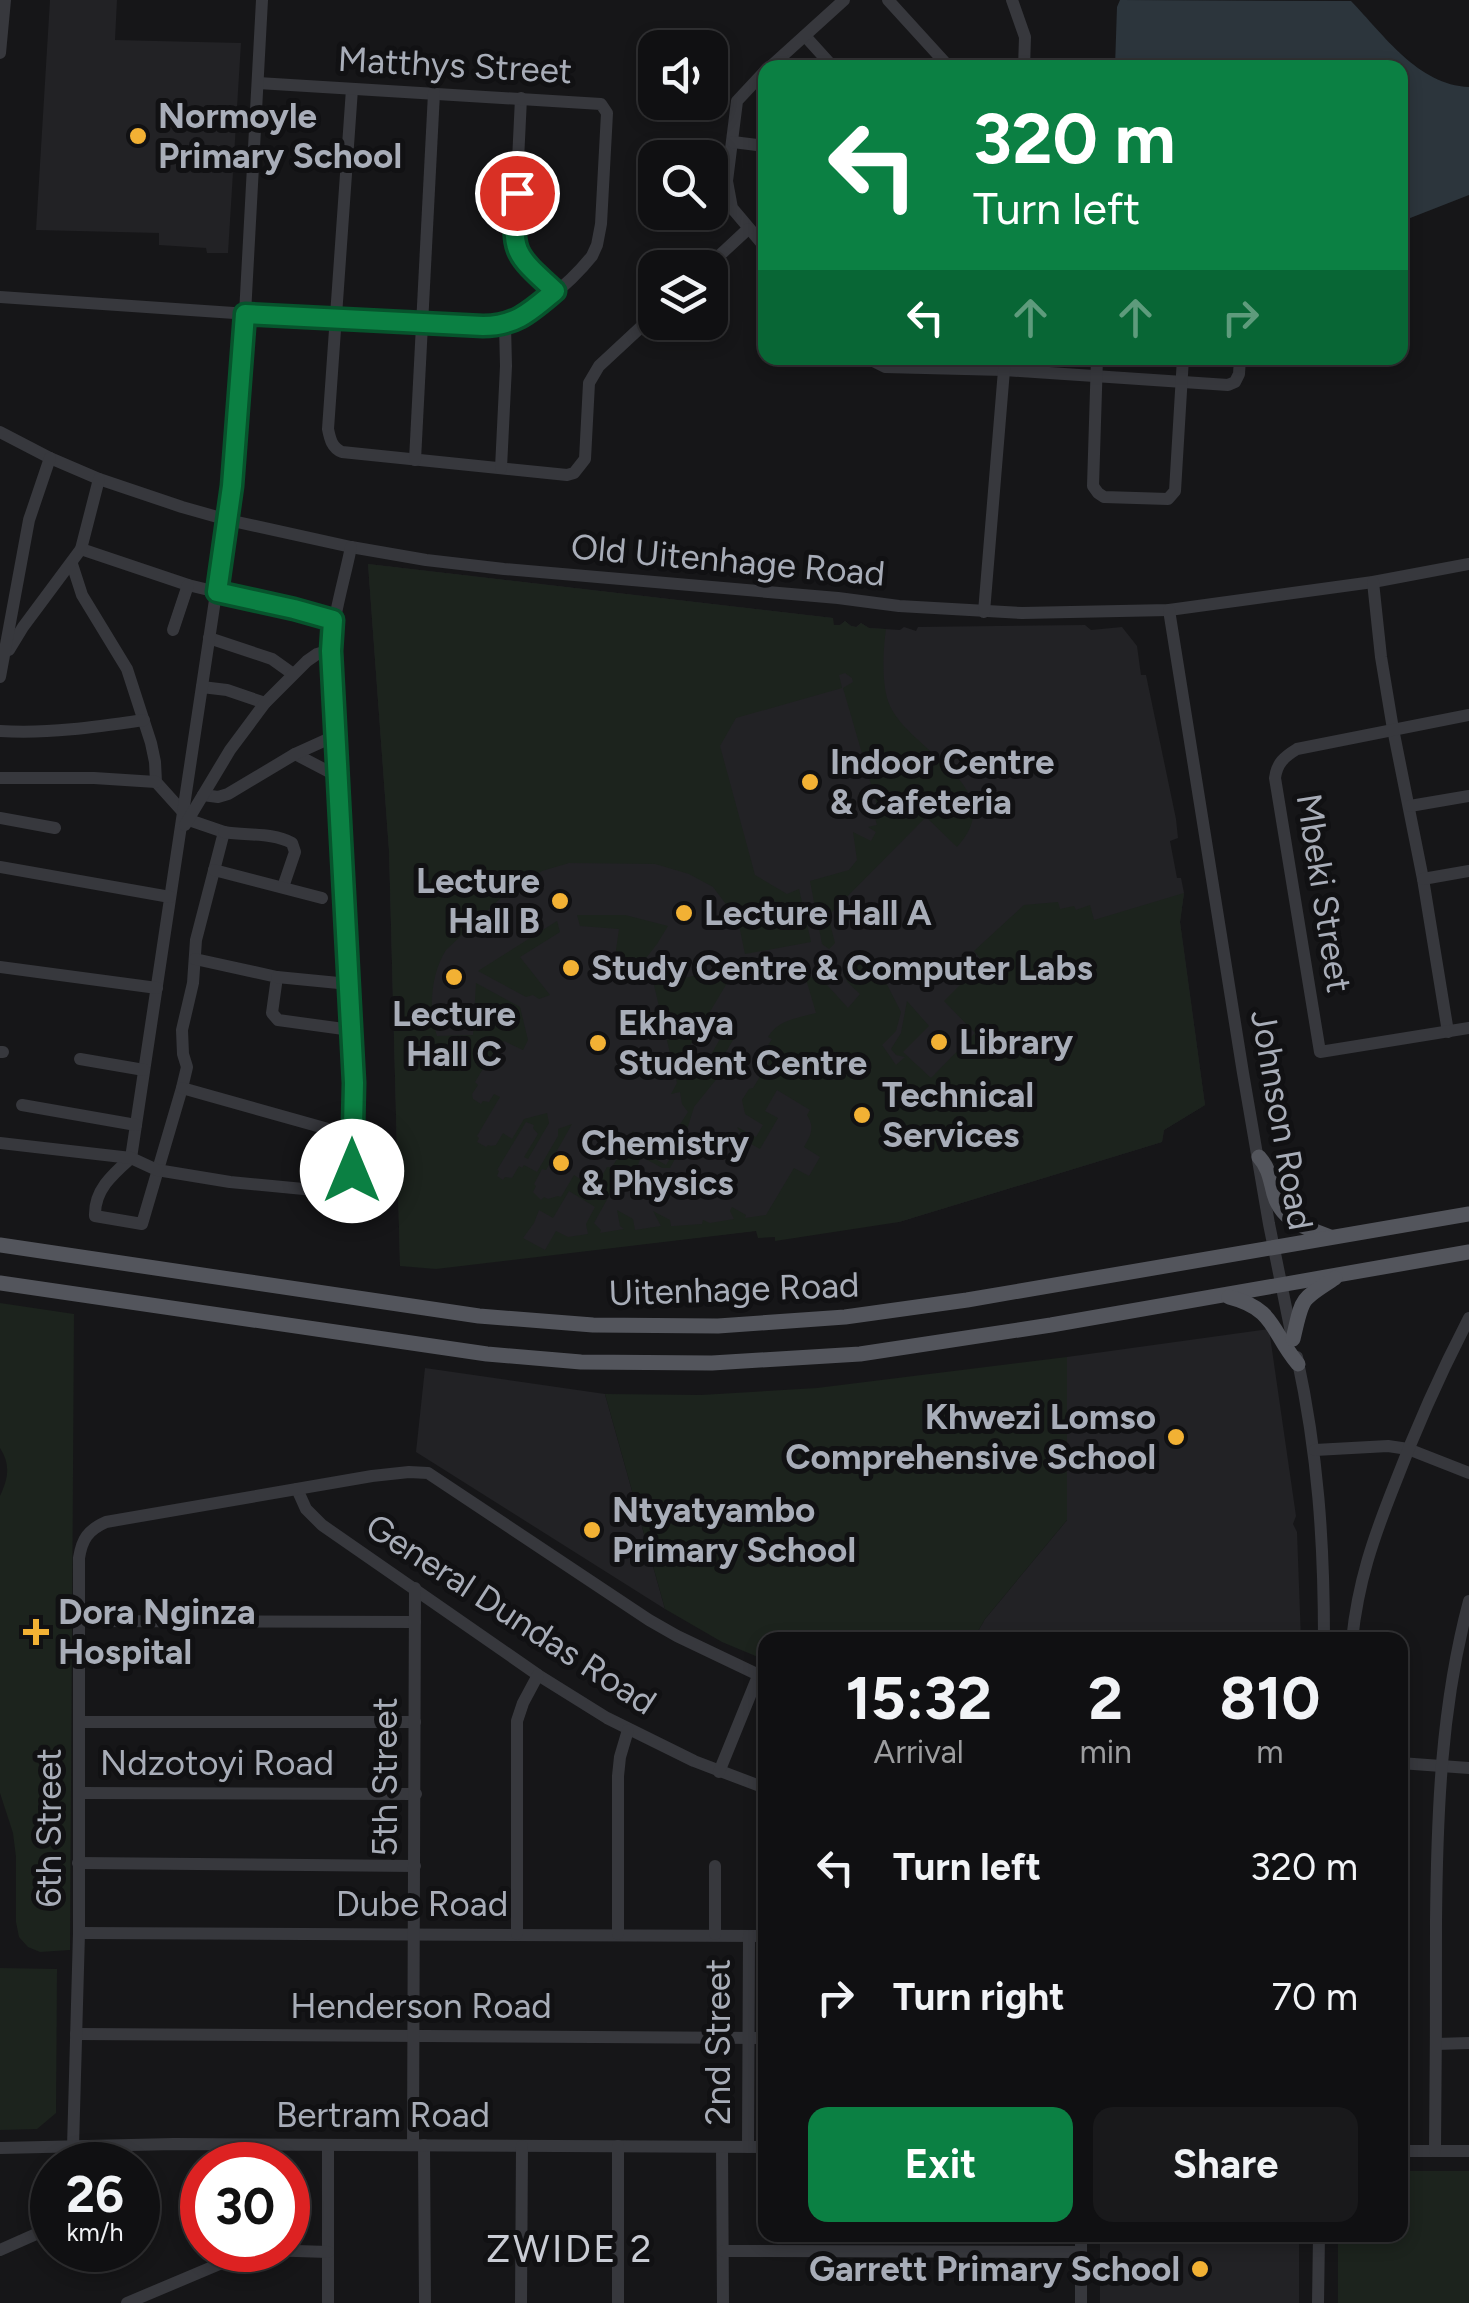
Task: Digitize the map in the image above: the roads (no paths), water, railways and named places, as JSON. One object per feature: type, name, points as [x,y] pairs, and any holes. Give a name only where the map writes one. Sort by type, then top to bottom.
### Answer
[{"type":"main road","points":[[1258,1156],[1270,1173],[1283,1213],[1330,1237]]},
{"type":"main road","name":"Uitenhage Road","points":[[0,1244],[479,1316],[661,1326],[859,1316],[1469,1214]]},
{"type":"main road","name":"Uitenhage Road","points":[[0,1283],[487,1354],[640,1363],[728,1362],[860,1354],[1469,1252]]},
{"type":"main road","points":[[1293,1339],[1307,1296],[1342,1272]]},
{"type":"main road","points":[[1220,1295],[1264,1312],[1298,1364]]},
{"type":"street","points":[[0,53],[5,0]]},
{"type":"street","points":[[224,832],[198,926],[196,959],[182,1030],[182,1054],[187,1067],[142,1224],[94,1216],[94,1200],[110,1177],[131,1158],[228,520],[245,314],[262,0]]},
{"type":"street","points":[[777,60],[844,0]]},
{"type":"street","points":[[888,0],[943,60]]},
{"type":"street","points":[[1012,0],[1024,38],[1024,60]]},
{"type":"street","points":[[805,36],[827,60]]},
{"type":"street","points":[[758,79],[737,101],[727,182],[732,208],[758,239]]},
{"type":"street","name":"Matthys Street","points":[[258,83],[598,103],[605,108],[597,245],[585,265],[555,291],[524,316],[504,325]]},
{"type":"street","points":[[352,89],[328,429],[333,446],[342,452],[574,473],[585,459],[588,394],[594,373],[638,330]]},
{"type":"street","points":[[414,460],[434,93]]},
{"type":"street","points":[[521,98],[514,244],[530,267],[555,291]]},
{"type":"street","points":[[733,142],[758,145]]},
{"type":"street","points":[[725,250],[748,228]]},
{"type":"street","points":[[0,298],[336,320],[504,325],[507,346],[501,468]]},
{"type":"street","points":[[883,365],[945,365]]},
{"type":"street","points":[[984,612],[1005,365]]},
{"type":"street","points":[[1012,365],[1096,377],[1219,385],[1233,383],[1240,365]]},
{"type":"street","points":[[1097,365],[1093,486],[1104,496],[1168,500],[1173,495],[1183,365]]},
{"type":"street","name":"Old Uitenhage Road","points":[[0,432],[99,478],[228,520],[351,547],[504,569],[984,612],[1169,610],[1373,582],[1469,564]]},
{"type":"street","points":[[0,677],[28,520],[50,458]]},
{"type":"street","points":[[3,661],[23,627],[81,549],[99,478]]},
{"type":"street","points":[[0,1143],[131,1158],[157,1170],[230,1182],[336,1192],[350,1181],[354,1164],[354,1083],[331,650],[333,620],[351,547]]},
{"type":"street","points":[[81,549],[188,586],[333,620]]},
{"type":"street","points":[[72,564],[82,595],[128,670],[155,762],[156,782],[184,821],[224,832],[278,836],[292,843],[295,852],[283,887]]},
{"type":"street","points":[[1373,582],[1381,657],[1424,879],[1448,1032],[1469,1028]]},
{"type":"street","points":[[173,630],[188,586]]},
{"type":"street","name":"Johnson Road","points":[[1169,610],[1280,1285],[1314,1450],[1323,1544],[1324,1632]]},
{"type":"street","points":[[209,638],[272,658],[294,674]]},
{"type":"street","points":[[184,821],[265,703],[317,654],[331,650]]},
{"type":"street","points":[[202,687],[265,703]]},
{"type":"street","name":"Mbeki Street","points":[[1448,1032],[1320,1052],[1275,778],[1276,768],[1297,749],[1469,715]]},
{"type":"street","points":[[0,730],[75,730],[144,720]]},
{"type":"street","points":[[203,795],[228,794],[295,754],[337,735]]},
{"type":"street","points":[[295,754],[337,776]]},
{"type":"street","points":[[0,778],[156,782]]},
{"type":"street","points":[[1410,806],[1469,796]]},
{"type":"street","points":[[0,818],[55,828]]},
{"type":"street","points":[[0,867],[170,897]]},
{"type":"street","points":[[214,870],[322,898]]},
{"type":"street","points":[[1424,879],[1469,871]]},
{"type":"street","points":[[196,959],[278,977],[349,984]]},
{"type":"street","points":[[0,967],[156,988]]},
{"type":"street","points":[[278,977],[272,1013],[278,1020],[351,1030]]},
{"type":"street","points":[[80,1059],[144,1070]]},
{"type":"street","points":[[182,1088],[353,1136]]},
{"type":"street","points":[[22,1105],[136,1125]]},
{"type":"street","points":[[1353,1632],[1366,1561],[1408,1449],[1469,1318]]},
{"type":"street","points":[[1314,1450],[1373,1446],[1408,1449],[1469,1473]]},
{"type":"street","points":[[298,1489],[395,1472],[428,1474],[649,1620],[758,1676]]},
{"type":"street","name":"6th Street","points":[[74,2142],[82,1542],[90,1531],[106,1522],[298,1489]]},
{"type":"street","name":"General Dundas Road","points":[[298,1489],[306,1510],[315,1520],[538,1675],[628,1730],[758,1786]]},
{"type":"street","name":"5th Street","points":[[416,1588],[414,2036],[424,2303]]},
{"type":"street","points":[[1435,2151],[1440,1766],[1456,1656],[1469,1601]]},
{"type":"street","points":[[80,1620],[415,1622]]},
{"type":"street","points":[[516,1934],[517,1720],[538,1675]]},
{"type":"street","points":[[719,1772],[758,1684]]},
{"type":"street","points":[[80,1722],[415,1722]]},
{"type":"street","points":[[618,1934],[618,1776],[628,1730]]},
{"type":"street","points":[[1408,1764],[1469,1768]]},
{"type":"street","name":"Ndzotoyi Road","points":[[78,1794],[416,1794]]},
{"type":"street","points":[[78,1862],[416,1866]]},
{"type":"street","points":[[715,1866],[715,1934]]},
{"type":"street","name":"Dube Road","points":[[78,1933],[758,1936]]},
{"type":"street","name":"2nd Street","points":[[748,2147],[749,1936]]},
{"type":"street","name":"Henderson Road","points":[[76,2034],[758,2038]]},
{"type":"street","points":[[1436,2044],[1469,2043]]},
{"type":"street","points":[[328,2144],[328,2303]]},
{"type":"street","name":"Bertram Road","points":[[160,2145],[758,2147]]},
{"type":"street","points":[[522,2146],[522,2303]]},
{"type":"street","points":[[618,2146],[618,2303]]},
{"type":"street","points":[[722,2147],[723,2303]]},
{"type":"street","name":"Bertram Road","points":[[0,2148],[30,2148]]},
{"type":"street","points":[[1408,2151],[1469,2151]]},
{"type":"street","points":[[0,2250],[30,2237]]},
{"type":"street","points":[[1081,2242],[1081,2303]]},
{"type":"street","points":[[1318,2303],[1319,2242]]},
{"type":"street","points":[[723,2251],[1081,2252]]},
{"type":"street","points":[[126,2303],[248,2252],[328,2252]]},
{"type":"place","name":"Normoyle Primary School","points":[[138,136]]},
{"type":"place","name":"Indoor Centre & Cafeteria","points":[[810,782]]},
{"type":"place","name":"Lecture Hall B","points":[[560,901]]},
{"type":"place","name":"Lecture Hall A","points":[[684,913]]},
{"type":"place","name":"Study Centre & Computer Labs","points":[[571,968]]},
{"type":"place","name":"Lecture Hall C","points":[[454,977]]},
{"type":"place","name":"Library","points":[[939,1042]]},
{"type":"place","name":"Ekhaya Student Centre","points":[[598,1043]]},
{"type":"place","name":"Technical Services","points":[[862,1115]]},
{"type":"place","name":"Chemistry & Physics","points":[[561,1163]]},
{"type":"place","name":"Khwezi Lomso Comprehensive School","points":[[1176,1437]]},
{"type":"place","name":"Ntyatyambo Primary School","points":[[592,1530]]},
{"type":"place","name":"Dora Nginza Hospital","points":[[36,1632]]},
{"type":"place","name":"Garrett Primary School","points":[[1200,2269]]},
{"type":"district","name":"ZWIDE 2","points":[[570,2249]]}]
